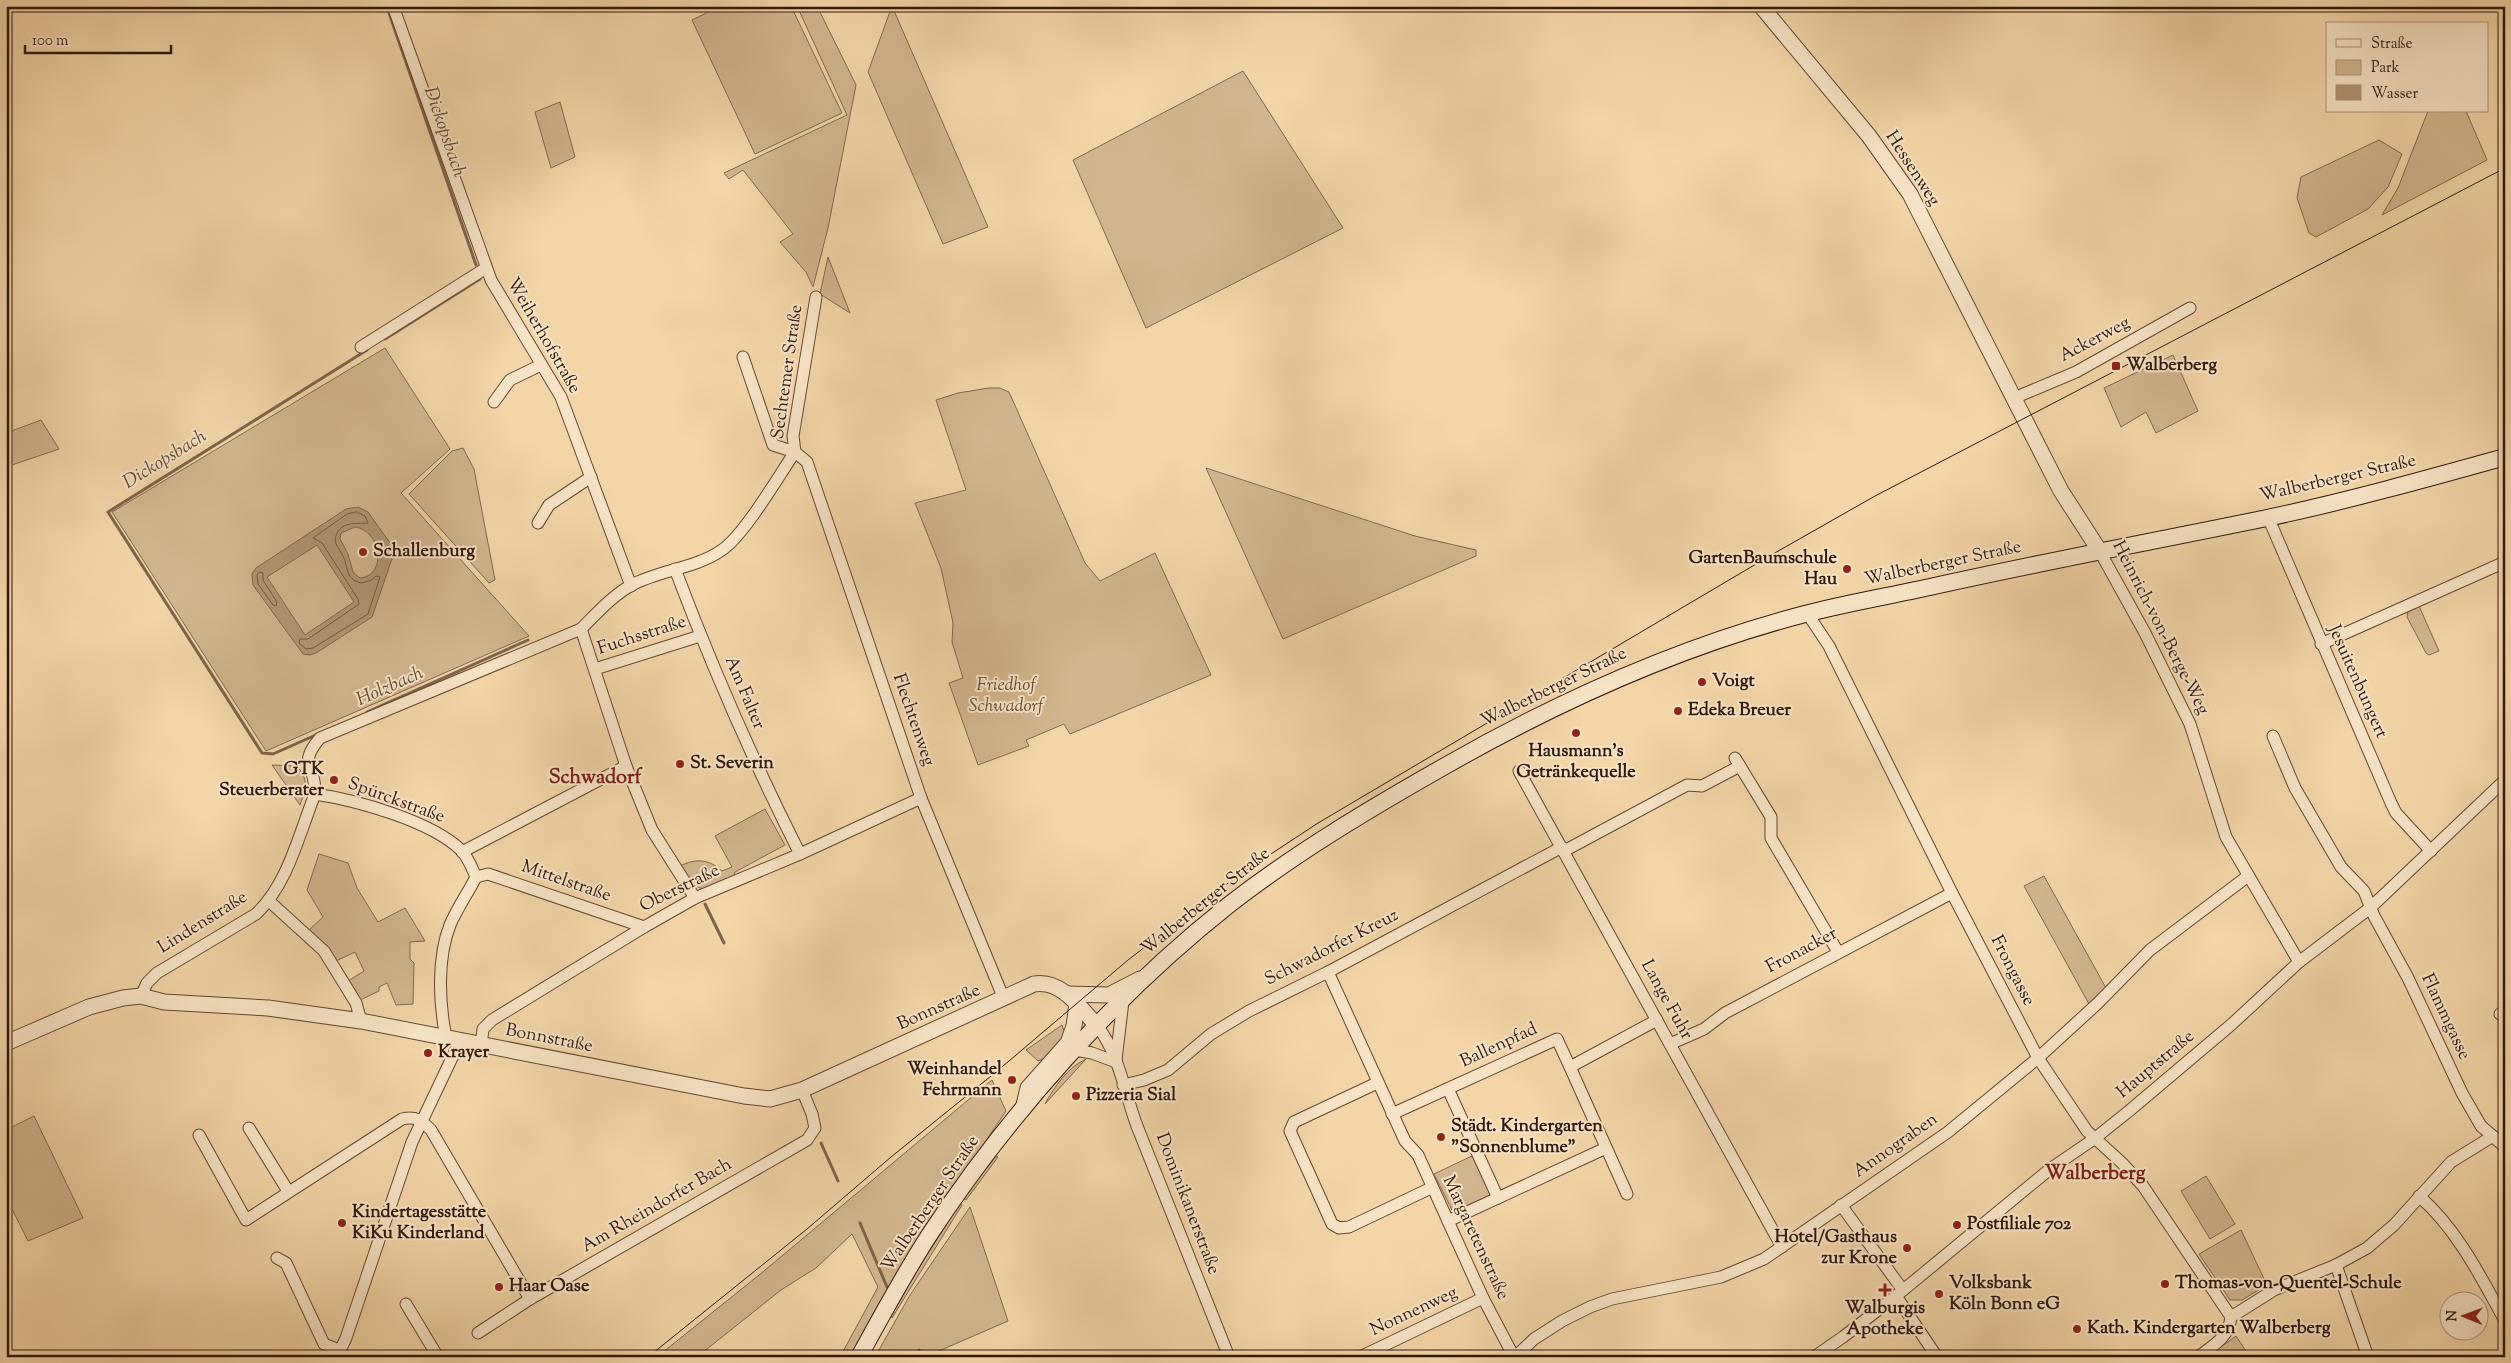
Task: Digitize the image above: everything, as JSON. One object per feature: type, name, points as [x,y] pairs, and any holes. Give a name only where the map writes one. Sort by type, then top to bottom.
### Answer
[{"type":"main road","name":"Walberberger Straße","points":[[860,1357],[927,1239],[972,1174],[1023,1109],[1098,1027],[1116,998],[1146,976],[1229,905],[1286,863],[1386,799],[1501,734],[1630,672],[1756,628],[1807,613],[2099,550],[2268,517],[2410,484],[2505,457]]},
{"type":"street","name":"Weiherhofstraße","points":[[393,6],[486,268],[561,397],[631,586]]},
{"type":"street","name":"Hessenweg","points":[[1761,6],[1869,136],[1910,194],[2014,398]]},
{"type":"street","name":"Weiherhofstraße","points":[[361,347],[486,268]]},
{"type":"street","name":"Sechtemer Straße","points":[[581,629],[608,603],[631,586],[705,559],[723,550],[737,537],[795,452],[793,436],[816,297]]},
{"type":"street","name":"Ackerweg","points":[[2014,398],[2076,372],[2190,308]]},
{"type":"street","name":"Sechtemer Straße","points":[[742,357],[773,445],[795,452]]},
{"type":"street","points":[[494,402],[510,380],[541,365]]},
{"type":"street","name":"Heinrich-von-Berge-Weg","points":[[2014,398],[2061,491],[2099,550],[2149,641],[2190,724],[2226,837],[2299,962]]},
{"type":"street","name":"Flechtenweg","points":[[795,452],[807,462],[921,798],[1004,999]]},
{"type":"street","points":[[538,523],[549,505],[591,477]]},
{"type":"street","name":"Jesuitenbungert","points":[[2268,517],[2391,803],[2396,813],[2431,851]]},
{"type":"street","points":[[2321,644],[2505,562]]},
{"type":"street","name":"Am Falter","points":[[675,569],[700,636],[762,779],[800,854]]},
{"type":"street","name":"Frongasse","points":[[1807,613],[1829,646],[1952,893],[2038,1058],[2094,1139],[2122,1163],[2143,1186],[2231,1317]]},
{"type":"street","points":[[315,794],[316,780],[308,762],[309,752],[320,738],[581,629],[626,766],[652,830],[695,898]]},
{"type":"street","name":"Fuchsstraße","points":[[595,670],[700,636]]},
{"type":"street","name":"Flammgasse","points":[[2273,736],[2295,788],[2341,867],[2364,891],[2370,908],[2408,978],[2462,1093],[2481,1126],[2504,1146]]},
{"type":"street","name":"Schwadorfer Kreuz","points":[[1122,1085],[1144,1080],[1168,1070],[1212,1034],[1249,1011],[1328,972],[1687,785],[1702,786],[1737,762],[1771,817],[1771,838],[1799,889],[1806,896],[1838,952]]},
{"type":"street","points":[[462,852],[626,766]]},
{"type":"street","name":"Lange Fuhr","points":[[1519,771],[1782,1247]]},
{"type":"street","name":"Hauptstraße","points":[[1814,1357],[1843,1337],[2050,1169],[2094,1139],[2232,1024],[2299,962],[2370,908],[2505,780]]},
{"type":"street","name":"Spürckstraße","points":[[315,794],[344,798],[408,820],[447,839],[462,852],[476,877]]},
{"type":"street","name":"Lindenstraße","points":[[141,996],[147,983],[156,973],[256,914],[269,901],[280,884],[315,794]]},
{"type":"street","name":"Oberstraße","points":[[481,1045],[483,1029],[492,1020],[695,898],[800,854],[921,798]]},
{"type":"street","name":"Mittelstraße","points":[[476,877],[488,874],[644,927]]},
{"type":"street","name":"Annograben","points":[[1514,1357],[1541,1334],[1590,1307],[1612,1299],[1735,1273],[1764,1259],[1948,1132],[2038,1058],[2098,1003],[2150,950],[2248,876]]},
{"type":"street","points":[[276,1258],[286,1263],[324,1344],[338,1353],[346,1338],[421,1120],[453,1039],[442,1017],[442,954],[450,925],[476,877]]},
{"type":"street","name":"Fronacker","points":[[1670,1044],[1704,1029],[1725,1013],[1952,893]]},
{"type":"street","points":[[269,901],[324,951],[356,1003],[361,1021]]},
{"type":"street","name":"Margaretenstraße","points":[[1328,972],[1405,1141],[1418,1155],[1431,1188],[1514,1357]]},
{"type":"street","name":"Bonnstraße","points":[[6,1043],[89,1007],[123,998],[141,996],[164,1002],[268,1008],[361,1021],[744,1096],[770,1098],[802,1090],[1043,983],[1058,987],[1098,1027]]},
{"type":"street","name":"Bonnstraße","points":[[1072,999],[1116,998]]},
{"type":"street","name":"Dominikanerstraße","points":[[1116,998],[1116,1062]]},
{"type":"street","points":[[1023,1109],[1028,1088],[1068,1043],[1074,1026],[1072,999]]},
{"type":"street","points":[[1627,1194],[1570,1067],[1657,1020]]},
{"type":"street","name":"Dominikanerstraße","points":[[1098,1027],[1105,1036],[1116,1062],[1122,1085],[1163,1194],[1229,1357]]},
{"type":"street","name":"Ballenpfad","points":[[1392,1114],[1556,1039],[1570,1067]]},
{"type":"street","points":[[1076,1050],[1092,1053],[1116,1062]]},
{"type":"street","points":[[1377,1083],[1294,1122],[1290,1130],[1332,1224],[1339,1228],[1348,1227],[1431,1188]]},
{"type":"street","points":[[1448,1089],[1498,1198]]},
{"type":"street","name":"Am Rheindorfer Bach","points":[[478,1333],[530,1299],[807,1140],[815,1128],[812,1114],[802,1090]]},
{"type":"street","points":[[199,1136],[246,1220],[288,1191],[402,1120],[413,1117],[421,1120],[431,1130],[530,1299]]},
{"type":"street","points":[[249,1128],[288,1191]]},
{"type":"street","points":[[2198,1357],[2224,1337],[2230,1328],[2231,1317],[2274,1290],[2336,1265],[2367,1248],[2394,1225],[2451,1162],[2493,1136]]},
{"type":"street","points":[[1448,1221],[1606,1148]]},
{"type":"street","points":[[2419,1196],[2438,1212],[2480,1275],[2505,1320]]},
{"type":"street","points":[[1841,1205],[1899,1292],[1937,1357]]},
{"type":"street","points":[[2336,1265],[2368,1357]]},
{"type":"street","name":"Nonnenweg","points":[[1360,1357],[1484,1298]]},
{"type":"street","points":[[406,1304],[438,1357]]},
{"type":"green space","points":[[721,6],[791,6],[842,113],[755,154],[692,20]]},
{"type":"green space","points":[[797,6],[817,6],[856,85],[828,228],[813,287],[806,272],[780,242],[793,234],[743,170],[729,179],[724,173],[847,115]]},
{"type":"green space","points":[[892,6],[988,227],[943,244],[868,72]]},
{"type":"green space","points":[[1243,71],[1343,228],[1146,328],[1073,160]]},
{"type":"green space","points":[[560,102],[575,157],[551,168],[535,112]]},
{"type":"green space","points":[[2428,112],[2466,112],[2487,160],[2382,215],[2398,188]]},
{"type":"green space","points":[[2379,140],[2402,154],[2388,187],[2368,209],[2316,237],[2309,233],[2297,198],[2301,177]]},
{"type":"green space","points":[[828,257],[850,313],[820,294]]},
{"type":"green space","points":[[385,348],[450,449],[401,493],[529,636],[266,751],[112,512]]},
{"type":"green space","points":[[2173,355],[2198,411],[2156,433],[2146,412],[2121,427],[2104,388]]},
{"type":"green space","name":"Friedhof Schwadorf","points":[[1000,388],[1009,392],[1085,563],[1100,581],[1155,553],[1211,675],[1070,734],[1064,724],[1026,740],[1029,746],[978,765],[949,683],[963,678],[952,642],[953,623],[941,568],[915,503],[966,490],[936,400],[958,393]]},
{"type":"green space","points":[[41,420],[59,449],[6,467],[6,433]]},
{"type":"green space","points":[[463,448],[474,469],[495,580],[489,583],[409,494],[452,451]]},
{"type":"green space","points":[[1206,468],[1415,536],[1476,550],[1476,556],[1283,639]]},
{"type":"green space","points":[[2419,606],[2439,651],[2429,655],[2426,653],[2407,617],[2408,611]]},
{"type":"green space","points":[[272,765],[297,766],[301,771],[305,785],[300,805]]},
{"type":"green space","points":[[765,809],[785,845],[735,872],[733,878],[707,888],[697,887],[680,866],[702,861],[712,864],[722,871],[732,867],[715,836]]},
{"type":"green space","points":[[319,854],[348,863],[357,888],[378,922],[405,908],[425,941],[410,942],[410,959],[414,963],[413,1004],[396,1005],[387,983],[379,987],[379,991],[358,1001],[348,981],[364,971],[355,952],[336,961],[307,932],[323,917],[307,890]]},
{"type":"green space","points":[[2044,876],[2106,988],[2089,1004],[2024,886]]},
{"type":"green space","points":[[1062,1025],[1065,1034],[1046,1058],[1038,1061],[1026,1050]]},
{"type":"green space","points":[[1086,1059],[1045,1104],[1062,1078],[1073,1067]]},
{"type":"green space","points":[[992,1080],[1006,1111],[917,1244],[853,1357],[840,1357],[878,1287],[852,1234],[816,1268],[781,1290],[697,1357],[657,1357],[764,1271]]},
{"type":"green space","points":[[34,1116],[83,1218],[28,1241],[6,1197],[6,1130]]},
{"type":"green space","points":[[1474,1155],[1492,1194],[1459,1211],[1452,1210],[1434,1174]]},
{"type":"green space","points":[[996,1156],[998,1157],[966,1200],[963,1198]]},
{"type":"green space","points":[[2206,1176],[2235,1224],[2210,1239],[2181,1191]]},
{"type":"green space","points":[[960,1203],[962,1205],[892,1318],[891,1314],[898,1301]]},
{"type":"green space","points":[[970,1207],[1008,1321],[925,1357],[875,1357],[910,1295]]},
{"type":"green space","points":[[2241,1230],[2267,1285],[2242,1300],[2230,1300],[2199,1254]]},
{"type":"green space","points":[[2236,1336],[2250,1357],[2207,1357]]},
{"type":"water","points":[[358,507],[368,512],[395,550],[372,617],[316,653],[310,655],[303,654],[253,585],[252,574],[256,568],[346,509]],"holes":[[[355,527],[364,530],[371,536],[376,544],[378,553],[374,570],[369,575],[360,578],[353,572],[348,554],[340,539],[341,533]],[[317,545],[354,602],[305,635],[267,577]]]},
{"type":"waterway","name":"Dickopsbach","points":[[387,7],[476,265]]},
{"type":"waterway","name":"Dickopsbach","points":[[385,339],[480,279]]},
{"type":"waterway","name":"Dickopsbach","points":[[318,734],[273,754],[262,753],[108,512],[367,350]]},
{"type":"waterway","name":"Holzbach","points":[[367,712],[528,640]]},
{"type":"waterway","name":"Holzbach","points":[[705,904],[724,943]]},
{"type":"waterway","name":"Holzbach","points":[[821,1143],[838,1181]]},
{"type":"waterway","name":"Holzbach","points":[[860,1223],[887,1287]]},
{"type":"waterway","points":[[919,1350],[923,1357]]},
{"type":"tram line","points":[[648,1357],[807,1229],[1128,960],[1236,877],[1318,823],[1773,554],[1875,496],[2505,168]]},
{"type":"place","name":"Walberberg","points":[[2116,366]]},
{"type":"place","name":"Schallenburg","points":[[363,552]]},
{"type":"place","name":"GartenBaumschule Hau","points":[[1847,569]]},
{"type":"place","name":"Voigt","points":[[1702,682]]},
{"type":"place","name":"Edeka Breuer","points":[[1678,711]]},
{"type":"place","name":"Hausmann's Getränkequelle","points":[[1576,733]]},
{"type":"place","name":"St. Severin","points":[[680,764]]},
{"type":"place","name":"GTK Steuerberater","points":[[334,780]]},
{"type":"place","name":"Krayer","points":[[428,1053]]},
{"type":"place","name":"Weinhandel Fehrmann","points":[[1012,1080]]},
{"type":"place","name":"Pizzeria Sial","points":[[1076,1096]]},
{"type":"place","name":"Städt. Kindergarten \"Sonnenblume\"","points":[[1441,1137]]},
{"type":"place","name":"Kindertagesstätte KiKu Kinderland","points":[[342,1223]]},
{"type":"place","name":"Postfiliale 702","points":[[1957,1225]]},
{"type":"place","name":"Hotel/Gasthaus zur Krone","points":[[1907,1248]]},
{"type":"place","name":"Thomas-von-Quentel-Schule","points":[[2165,1284]]},
{"type":"place","name":"Haar Oase","points":[[499,1287]]},
{"type":"place","name":"Walburgis Apotheke","points":[[1885,1290]]},
{"type":"place","name":"Volksbank Köln Bonn eG","points":[[1939,1294]]},
{"type":"place","name":"Kath. Kindergarten Walberberg","points":[[2077,1329]]},
{"type":"district","name":"Schwadorf","points":[[595,778]]},
{"type":"district","name":"Walberberg","points":[[2095,1174]]}]
